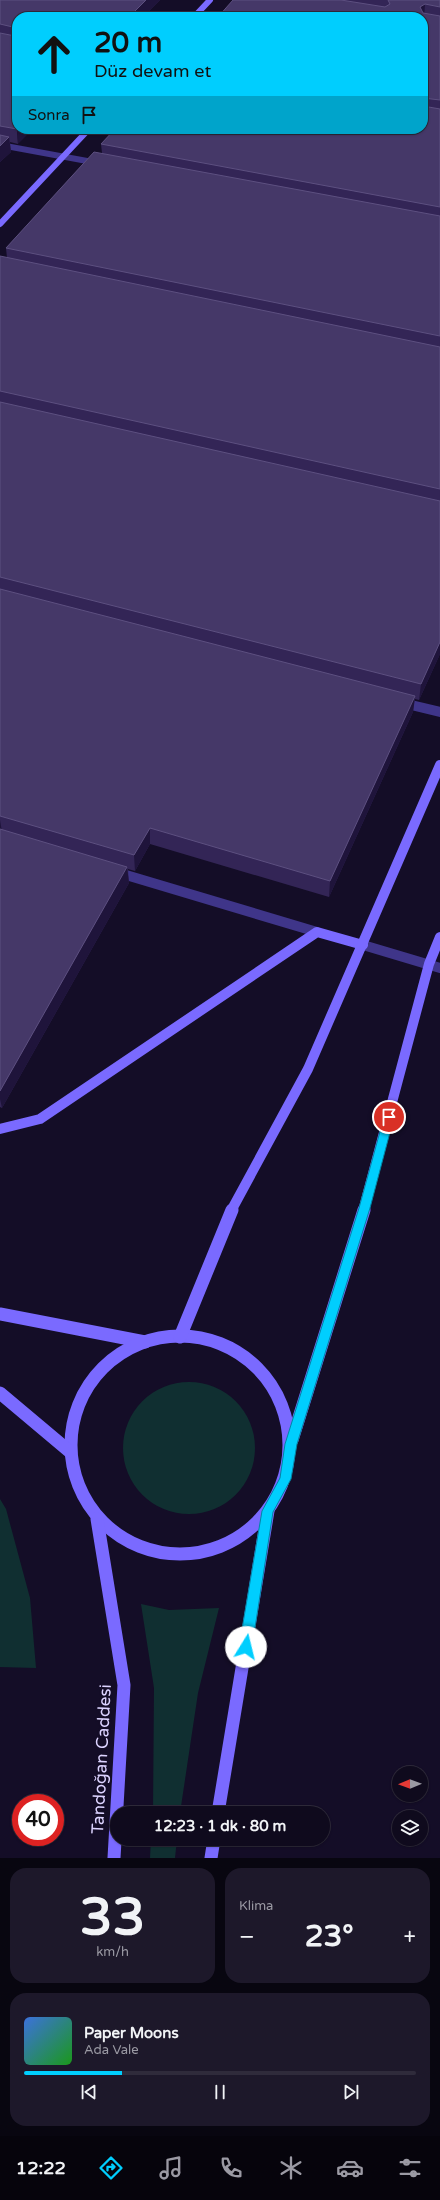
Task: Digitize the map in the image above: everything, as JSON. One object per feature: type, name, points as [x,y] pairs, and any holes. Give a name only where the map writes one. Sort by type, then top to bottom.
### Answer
[{"type":"street","points":[[199,12],[210,0]]},
{"type":"street","points":[[0,224],[84,134]]},
{"type":"street","points":[[180,1337],[235,1202],[308,1069],[440,765]]},
{"type":"street","points":[[0,1130],[40,1119],[317,932],[363,945]]},
{"type":"street","points":[[219,1806],[268,1511],[285,1479],[291,1444],[364,1208],[435,966],[440,937]]},
{"type":"street","points":[[0,1314],[145,1342],[180,1337],[213,1341],[244,1356],[269,1380],[286,1410],[291,1444]]},
{"type":"street","points":[[145,1342],[114,1358],[90,1383],[74,1415],[69,1452],[76,1488],[97,1519],[127,1542],[164,1553],[203,1551],[239,1536],[268,1511]]},
{"type":"street","points":[[0,1393],[69,1452]]},
{"type":"street","name":"Tandoğan Caddesi","points":[[97,1519],[124,1685],[114,1858]]},
{"type":"street","points":[[211,1858],[213,1846]]},
{"type":"lane","points":[[0,145],[102,164]]},
{"type":"lane","points":[[394,700],[440,712]]},
{"type":"lane","points":[[106,869],[317,932]]},
{"type":"lane","points":[[363,945],[435,966]]},
{"type":"green space","points":[[195,1382],[214,1387],[226,1393],[236,1401],[244,1411],[250,1423],[254,1435],[254,1461],[250,1473],[244,1485],[236,1495],[226,1503],[214,1509],[202,1513],[183,1514],[164,1509],[152,1503],[142,1495],[134,1485],[128,1473],[124,1461],[123,1442],[128,1423],[134,1411],[142,1401],[152,1393],[164,1387],[176,1383]]},
{"type":"green space","points":[[0,1499],[6,1509],[30,1598],[36,1668],[0,1667]]},
{"type":"green space","points":[[141,1604],[169,1610],[219,1608],[198,1693],[181,1806],[153,1806],[154,1688]]},
{"type":"green space","points":[[151,1846],[176,1846],[175,1858],[150,1858]]},
{"type":"building","points":[[0,0],[146,0],[134,12],[12,12],[12,27],[0,24]]},
{"type":"building","points":[[233,0],[341,0],[385,7],[390,4],[388,0],[440,0],[440,7],[425,4],[420,7],[422,12],[222,12]]},
{"type":"building","points":[[428,14],[440,16],[440,100],[428,99]]},
{"type":"building","points":[[0,33],[12,35],[12,128],[0,126]]},
{"type":"building","points":[[428,107],[440,109],[440,207],[101,144],[110,134],[428,134]]},
{"type":"building","points":[[0,135],[9,137],[0,146]]},
{"type":"building","points":[[94,152],[440,216],[440,336],[6,248]]},
{"type":"building","points":[[0,256],[440,347],[440,489],[0,391]]},
{"type":"building","points":[[0,402],[440,501],[440,642],[421,684],[0,577]]},
{"type":"building","points":[[0,589],[415,696],[330,881],[150,828],[134,855],[0,816]]},
{"type":"building","points":[[0,829],[127,867],[0,1091]]},
{"type":"route","points":[[246,1647],[268,1511],[285,1479],[291,1444],[364,1208],[389,1117]]}]
